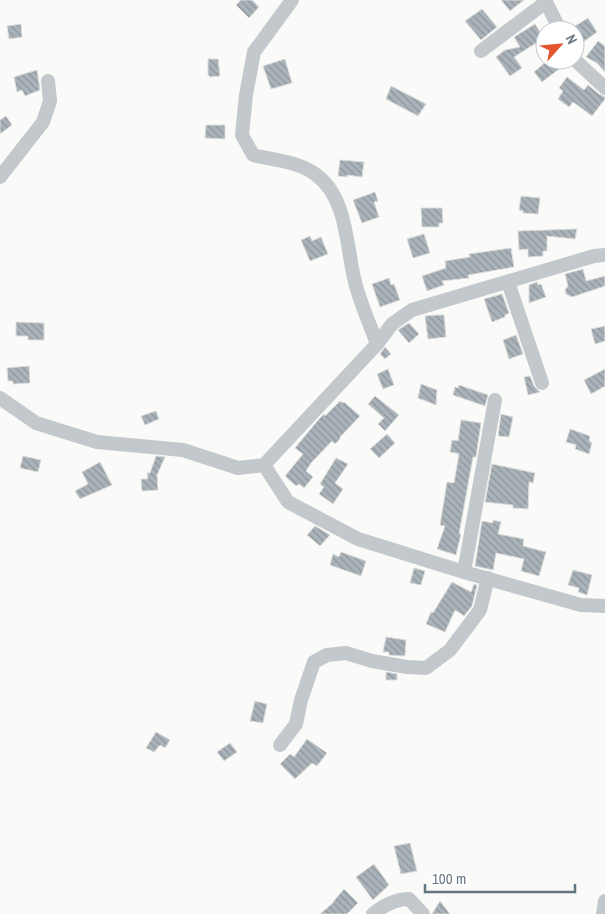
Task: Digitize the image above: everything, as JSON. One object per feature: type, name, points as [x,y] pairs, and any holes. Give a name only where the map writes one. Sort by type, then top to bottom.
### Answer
[{"type":"street","points":[[292,0],[254,52],[246,95],[242,135],[253,156],[299,165],[316,175],[329,189],[338,204],[342,216],[355,283],[377,344]]},
{"type":"street","points":[[480,51],[546,1],[555,20]]},
{"type":"street","points":[[585,69],[605,88]]},
{"type":"street","points":[[0,177],[43,122],[50,102],[48,81]]},
{"type":"street","points":[[0,398],[36,423],[97,442],[183,450],[238,468],[264,465],[377,344],[392,324],[412,310],[594,256],[605,255]]},
{"type":"street","points":[[508,282],[542,383]]},
{"type":"street","points":[[464,572],[494,400]]},
{"type":"street","points":[[264,465],[288,502],[358,539],[464,572],[581,605],[605,606]]},
{"type":"street","points":[[280,745],[296,724],[301,700],[314,662],[327,655],[346,653],[372,661],[426,668],[450,650],[480,610],[488,578]]},
{"type":"street","points":[[373,914],[388,904],[401,899],[408,899],[423,914]]},
{"type":"street","points":[[603,914],[605,901]]},
{"type":"building","points":[[241,0],[252,0],[259,7],[249,18],[236,5]]},
{"type":"building","points":[[501,0],[524,0],[510,11]]},
{"type":"building","points":[[482,9],[497,27],[481,40],[465,21]]},
{"type":"building","points":[[588,18],[597,32],[585,41],[585,20]]},
{"type":"building","points":[[21,24],[22,37],[9,39],[7,26]]},
{"type":"building","points":[[535,24],[535,44],[514,57],[522,68],[510,76],[496,57],[505,50],[520,47],[514,37]]},
{"type":"building","points":[[598,41],[605,46],[605,72],[597,63],[586,57]]},
{"type":"building","points":[[208,59],[218,59],[220,76],[210,77],[208,74]]},
{"type":"building","points":[[285,59],[292,83],[271,89],[263,66]]},
{"type":"building","points":[[37,70],[40,90],[25,96],[22,90],[17,92],[14,77]]},
{"type":"building","points":[[536,70],[558,70],[542,82],[534,72]]},
{"type":"building","points":[[567,77],[584,90],[588,85],[605,97],[592,116],[573,102],[569,107],[558,99],[563,91],[559,88]]},
{"type":"building","points":[[391,86],[426,104],[418,116],[386,99]]},
{"type":"building","points":[[6,116],[12,125],[0,134],[0,120]]},
{"type":"building","points":[[206,125],[225,125],[225,139],[205,138]]},
{"type":"building","points":[[340,160],[364,162],[362,177],[338,176]]},
{"type":"building","points":[[375,192],[378,201],[374,202],[379,217],[362,223],[353,200]]},
{"type":"building","points":[[521,196],[540,198],[538,214],[523,213],[523,211],[519,210]]},
{"type":"building","points":[[421,208],[442,208],[443,223],[439,223],[439,227],[422,227]]},
{"type":"building","points":[[577,229],[575,239],[547,236],[547,251],[543,251],[543,256],[528,257],[528,249],[519,250],[518,231]]},
{"type":"building","points":[[424,234],[430,253],[413,258],[407,239]]},
{"type":"building","points":[[310,236],[312,241],[321,237],[328,254],[310,261],[301,240]]},
{"type":"building","points":[[511,248],[514,267],[468,275],[469,278],[442,281],[444,285],[427,291],[422,276],[446,268],[445,261],[470,257],[469,254]]},
{"type":"building","points":[[583,269],[586,281],[605,276],[605,286],[572,297],[566,294],[565,290],[568,286],[565,274]]},
{"type":"building","points":[[389,278],[391,285],[394,284],[400,300],[380,307],[372,284]]},
{"type":"building","points":[[537,282],[538,285],[541,284],[546,297],[529,303],[529,285]]},
{"type":"building","points":[[502,294],[509,313],[505,317],[492,322],[484,299]]},
{"type":"building","points":[[444,315],[446,337],[428,339],[425,316]]},
{"type":"building","points":[[16,322],[44,323],[44,340],[28,340],[28,336],[16,336]]},
{"type":"building","points":[[409,323],[419,334],[409,343],[398,330]]},
{"type":"building","points":[[605,326],[605,341],[595,344],[591,329]]},
{"type":"building","points":[[516,335],[523,354],[509,359],[503,340]]},
{"type":"building","points":[[385,347],[391,354],[385,359],[380,354]]},
{"type":"building","points":[[29,366],[30,383],[13,384],[13,381],[8,381],[7,368]]},
{"type":"building","points":[[388,369],[394,385],[383,389],[377,374]]},
{"type":"building","points":[[605,369],[605,386],[591,394],[584,380]]},
{"type":"building","points":[[530,376],[534,386],[540,392],[528,395],[524,377]]},
{"type":"building","points":[[421,384],[437,390],[436,405],[418,398]]},
{"type":"building","points":[[459,385],[488,395],[485,406],[453,395],[455,387],[458,388]]},
{"type":"building","points":[[375,396],[399,415],[385,431],[378,424],[384,418],[368,404]]},
{"type":"building","points":[[340,401],[344,402],[360,416],[335,444],[332,441],[311,463],[306,471],[313,477],[304,488],[299,484],[296,486],[285,476],[303,454],[295,448],[319,419],[324,414],[325,416]]},
{"type":"building","points":[[156,411],[159,419],[145,425],[141,416]]},
{"type":"building","points":[[501,414],[513,417],[509,437],[498,436]]},
{"type":"building","points":[[461,420],[481,423],[476,457],[473,457],[456,555],[437,549],[445,526],[440,525],[447,482],[454,483],[459,454],[450,452],[452,440],[458,441]]},
{"type":"building","points":[[570,429],[590,436],[589,441],[592,443],[589,454],[575,449],[576,445],[566,442]]},
{"type":"building","points":[[387,434],[395,443],[379,458],[370,449]]},
{"type":"building","points":[[23,456],[41,460],[38,472],[20,468]]},
{"type":"building","points":[[156,456],[165,457],[157,475],[158,490],[142,491],[141,479],[148,479],[147,473],[150,473]]},
{"type":"building","points":[[336,458],[348,464],[335,483],[343,489],[333,504],[319,494],[324,487],[320,484]]},
{"type":"building","points":[[100,462],[112,485],[80,499],[75,491],[88,484],[82,472]]},
{"type":"building","points":[[492,464],[535,473],[533,483],[529,482],[528,509],[513,508],[513,505],[485,502]]},
{"type":"building","points":[[493,520],[501,522],[498,534],[524,539],[523,546],[546,552],[539,576],[521,571],[524,559],[496,553],[493,570],[475,566],[482,521],[493,523]]},
{"type":"building","points":[[315,526],[330,535],[320,546],[307,535]]},
{"type":"building","points":[[341,552],[366,561],[361,576],[330,565],[333,554],[339,557]]},
{"type":"building","points":[[414,568],[425,571],[421,585],[410,583]]},
{"type":"building","points":[[573,570],[592,575],[587,595],[578,592],[579,588],[568,585]]},
{"type":"building","points":[[452,582],[471,592],[474,584],[477,585],[472,606],[464,616],[455,610],[445,632],[426,624],[431,612],[433,613]]},
{"type":"building","points":[[386,637],[406,640],[405,656],[389,655],[389,652],[383,652]]},
{"type":"building","points":[[386,672],[397,674],[397,680],[386,680]]},
{"type":"building","points":[[255,701],[267,704],[263,723],[250,721]]},
{"type":"building","points":[[156,732],[170,740],[165,748],[160,745],[154,752],[146,748]]},
{"type":"building","points":[[307,739],[327,753],[317,766],[312,763],[295,779],[280,764],[290,754],[294,757]]},
{"type":"building","points":[[230,743],[237,752],[224,761],[217,752]]},
{"type":"building","points":[[410,843],[417,871],[401,874],[394,846]]},
{"type":"building","points":[[374,864],[389,885],[373,900],[356,877]]},
{"type":"building","points":[[344,889],[358,903],[347,914],[320,914],[334,902]]},
{"type":"building","points":[[440,901],[450,914],[432,914]]}]
